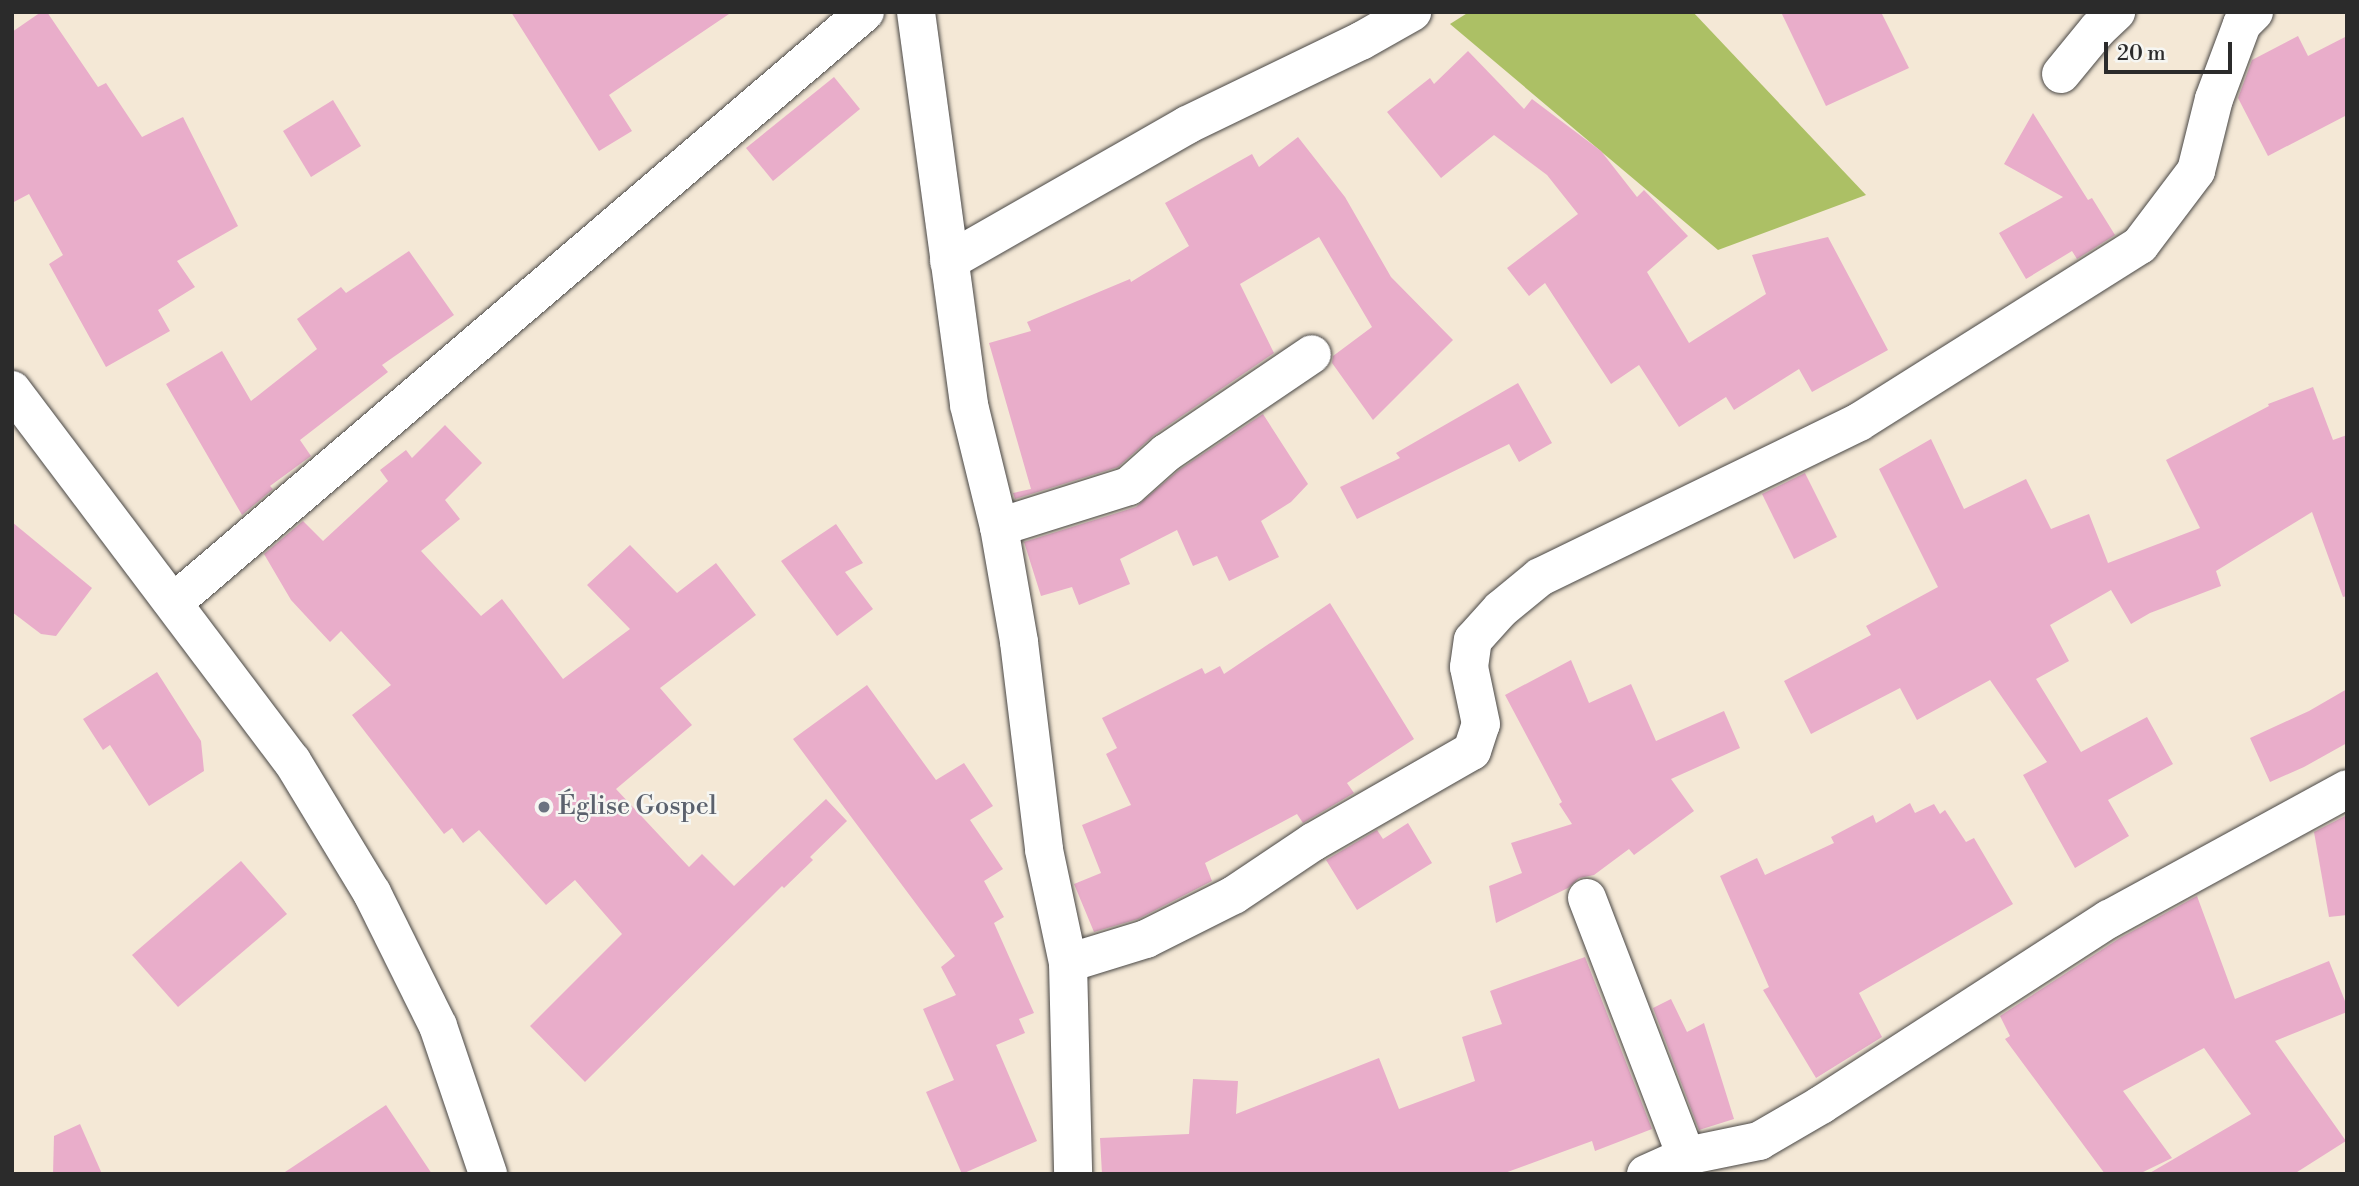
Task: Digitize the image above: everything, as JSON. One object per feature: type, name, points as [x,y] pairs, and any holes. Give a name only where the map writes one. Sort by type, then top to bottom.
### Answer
[{"type":"street","points":[[173,603],[865,12]]},
{"type":"street","points":[[916,12],[969,405],[999,527],[1019,642],[1044,850],[1068,963],[1073,1174]]},
{"type":"street","points":[[948,261],[1187,125],[1361,41],[1412,12]]},
{"type":"street","points":[[2062,74],[2098,29],[2116,12]]},
{"type":"street","points":[[1068,963],[1146,939],[1234,895],[1313,842],[1472,751],[1481,724],[1469,667],[1473,640],[1501,609],[1540,577],[1859,422],[2140,245],[2196,171],[2219,87],[2242,24],[2254,12]]},
{"type":"street","points":[[999,527],[1129,486],[1167,453],[1312,354]]},
{"type":"street","points":[[12,390],[292,761],[372,893],[438,1026],[488,1174]]},
{"type":"street","points":[[1646,1174],[1686,1156],[1759,1141],[1821,1105],[2109,919],[2347,789]]},
{"type":"street","points":[[1587,898],[1686,1156]]},
{"type":"green space","points":[[1469,12],[1693,12],[1866,195],[1718,250],[1450,24]]},
{"type":"building","points":[[41,12],[47,12],[98,87],[106,83],[142,137],[183,117],[238,226],[177,261],[195,287],[158,310],[170,331],[106,367],[49,264],[63,255],[29,194],[12,203],[12,32]]},
{"type":"building","points":[[511,12],[732,12],[609,95],[632,131],[599,151]]},
{"type":"building","points":[[1781,12],[1881,12],[1909,68],[1826,106]]},
{"type":"building","points":[[2298,36],[2308,56],[2347,36],[2347,115],[2268,156],[2238,98],[2252,60]]},
{"type":"building","points":[[1468,51],[1524,109],[1532,99],[1601,151],[1637,197],[1644,190],[1688,236],[1647,272],[1689,343],[1766,294],[1752,255],[1828,237],[1888,350],[1812,392],[1799,369],[1734,410],[1726,397],[1679,427],[1639,365],[1611,384],[1545,283],[1529,296],[1507,268],[1578,214],[1547,175],[1494,135],[1441,178],[1387,112],[1430,78],[1434,84]]},
{"type":"building","points":[[834,77],[860,109],[773,181],[746,148]]},
{"type":"building","points":[[333,100],[361,146],[311,177],[283,131]]},
{"type":"building","points":[[2033,113],[2088,200],[2092,198],[2115,235],[2077,259],[2072,251],[2026,279],[1999,233],[2063,197],[2004,164]]},
{"type":"building","points":[[1298,137],[1345,197],[1391,277],[1453,340],[1373,420],[1332,363],[1333,356],[1372,327],[1319,237],[1240,284],[1274,353],[1154,435],[1118,467],[1015,499],[1013,493],[1031,489],[989,343],[1031,331],[1027,322],[1130,279],[1131,282],[1189,246],[1165,203],[1252,154],[1259,167]]},
{"type":"building","points":[[409,251],[454,315],[382,365],[388,372],[300,440],[311,456],[270,486],[273,489],[242,515],[166,384],[222,351],[251,401],[317,349],[297,319],[341,287],[346,293]]},
{"type":"building","points":[[1518,383],[1552,443],[1519,462],[1509,444],[1357,519],[1340,487],[1400,458],[1396,453]]},
{"type":"building","points":[[2313,387],[2333,440],[2347,435],[2347,596],[2343,597],[2312,512],[2216,571],[2221,586],[2150,613],[2131,624],[2111,590],[2050,625],[2069,661],[2036,679],[2081,752],[2147,717],[2173,764],[2108,800],[2129,836],[2075,868],[2023,775],[2047,762],[1990,680],[1917,720],[1900,688],[1811,734],[1784,681],[1871,635],[1866,626],[1938,587],[1879,469],[1931,439],[1964,509],[2026,479],[2051,529],[2089,514],[2108,563],[2200,528],[2166,460],[2269,406],[2268,404]]},
{"type":"building","points":[[1263,414],[1308,484],[1291,502],[1261,521],[1279,557],[1229,581],[1217,556],[1193,566],[1177,530],[1120,559],[1130,584],[1079,605],[1072,587],[1041,596],[1024,542],[1136,507],[1179,470]]},
{"type":"building","points":[[445,425],[482,463],[445,500],[460,519],[421,551],[481,616],[502,599],[563,679],[630,629],[587,585],[630,545],[677,593],[716,563],[756,615],[660,688],[692,725],[616,789],[689,867],[702,854],[734,886],[826,799],[847,821],[810,857],[813,860],[784,888],[782,886],[585,1082],[530,1026],[622,934],[575,880],[546,905],[479,830],[463,843],[452,828],[444,834],[352,715],[391,685],[341,631],[330,642],[291,600],[264,554],[303,521],[323,541],[388,481],[380,470],[406,450],[412,458]]},
{"type":"building","points":[[1805,473],[1837,537],[1794,559],[1762,494]]},
{"type":"building","points":[[12,522],[92,588],[56,636],[41,634],[12,612]]},
{"type":"building","points":[[836,524],[863,563],[845,572],[873,609],[837,636],[781,561]]},
{"type":"building","points":[[1330,603],[1414,739],[1347,783],[1354,793],[1303,823],[1297,814],[1205,863],[1212,881],[1138,919],[1094,932],[1074,884],[1101,873],[1082,825],[1131,805],[1106,754],[1117,748],[1102,718],[1202,668],[1205,674],[1220,666],[1224,674]]},
{"type":"building","points":[[1571,660],[1589,703],[1631,684],[1656,741],[1724,711],[1740,748],[1671,779],[1694,811],[1634,855],[1629,849],[1594,875],[1579,878],[1568,888],[1496,923],[1489,886],[1522,873],[1511,843],[1572,824],[1559,804],[1562,802],[1505,695]]},
{"type":"building","points":[[157,672],[201,741],[204,771],[149,806],[110,745],[103,750],[83,719]]},
{"type":"building","points":[[867,685],[936,780],[964,763],[993,806],[970,820],[1003,869],[984,881],[1004,917],[994,923],[1034,1013],[1019,1019],[1025,1033],[996,1045],[1037,1141],[962,1174],[926,1092],[954,1080],[923,1009],[956,995],[941,967],[955,956],[793,739]]},
{"type":"building","points":[[2347,689],[2347,743],[2270,782],[2250,738],[2309,711]]},
{"type":"building","points":[[1910,803],[1915,813],[1934,804],[1940,814],[1945,810],[1966,842],[1974,838],[2013,904],[1859,993],[1882,1037],[1816,1078],[1763,990],[1769,987],[1720,876],[1757,858],[1765,875],[1834,843],[1831,837],[1873,815],[1876,823]]},
{"type":"building","points":[[2347,815],[2347,915],[2329,917],[2314,832]]},
{"type":"building","points":[[1408,823],[1432,863],[1357,910],[1326,860],[1377,830],[1383,839]]},
{"type":"building","points":[[241,861],[287,914],[178,1007],[132,955]]},
{"type":"building","points":[[2197,896],[2235,999],[2329,961],[2347,1006],[2347,1012],[2275,1041],[2346,1141],[2294,1174],[2148,1174],[2251,1114],[2204,1048],[2123,1091],[2172,1158],[2139,1174],[2105,1174],[2005,1039],[2010,1036],[2000,1016],[2120,938]]},
{"type":"building","points":[[1585,957],[1652,1129],[1595,1151],[1592,1141],[1502,1174],[1102,1174],[1100,1138],[1189,1134],[1193,1079],[1238,1081],[1236,1114],[1379,1058],[1399,1109],[1475,1081],[1462,1037],[1502,1024],[1490,991]]},
{"type":"building","points":[[1671,999],[1687,1032],[1704,1023],[1734,1119],[1699,1130],[1653,1008]]},
{"type":"building","points":[[386,1105],[432,1174],[282,1174]]},
{"type":"building","points":[[80,1124],[102,1174],[53,1174],[54,1136]]},
{"type":"place","name":"Église Gospel","points":[[544,807]]}]
